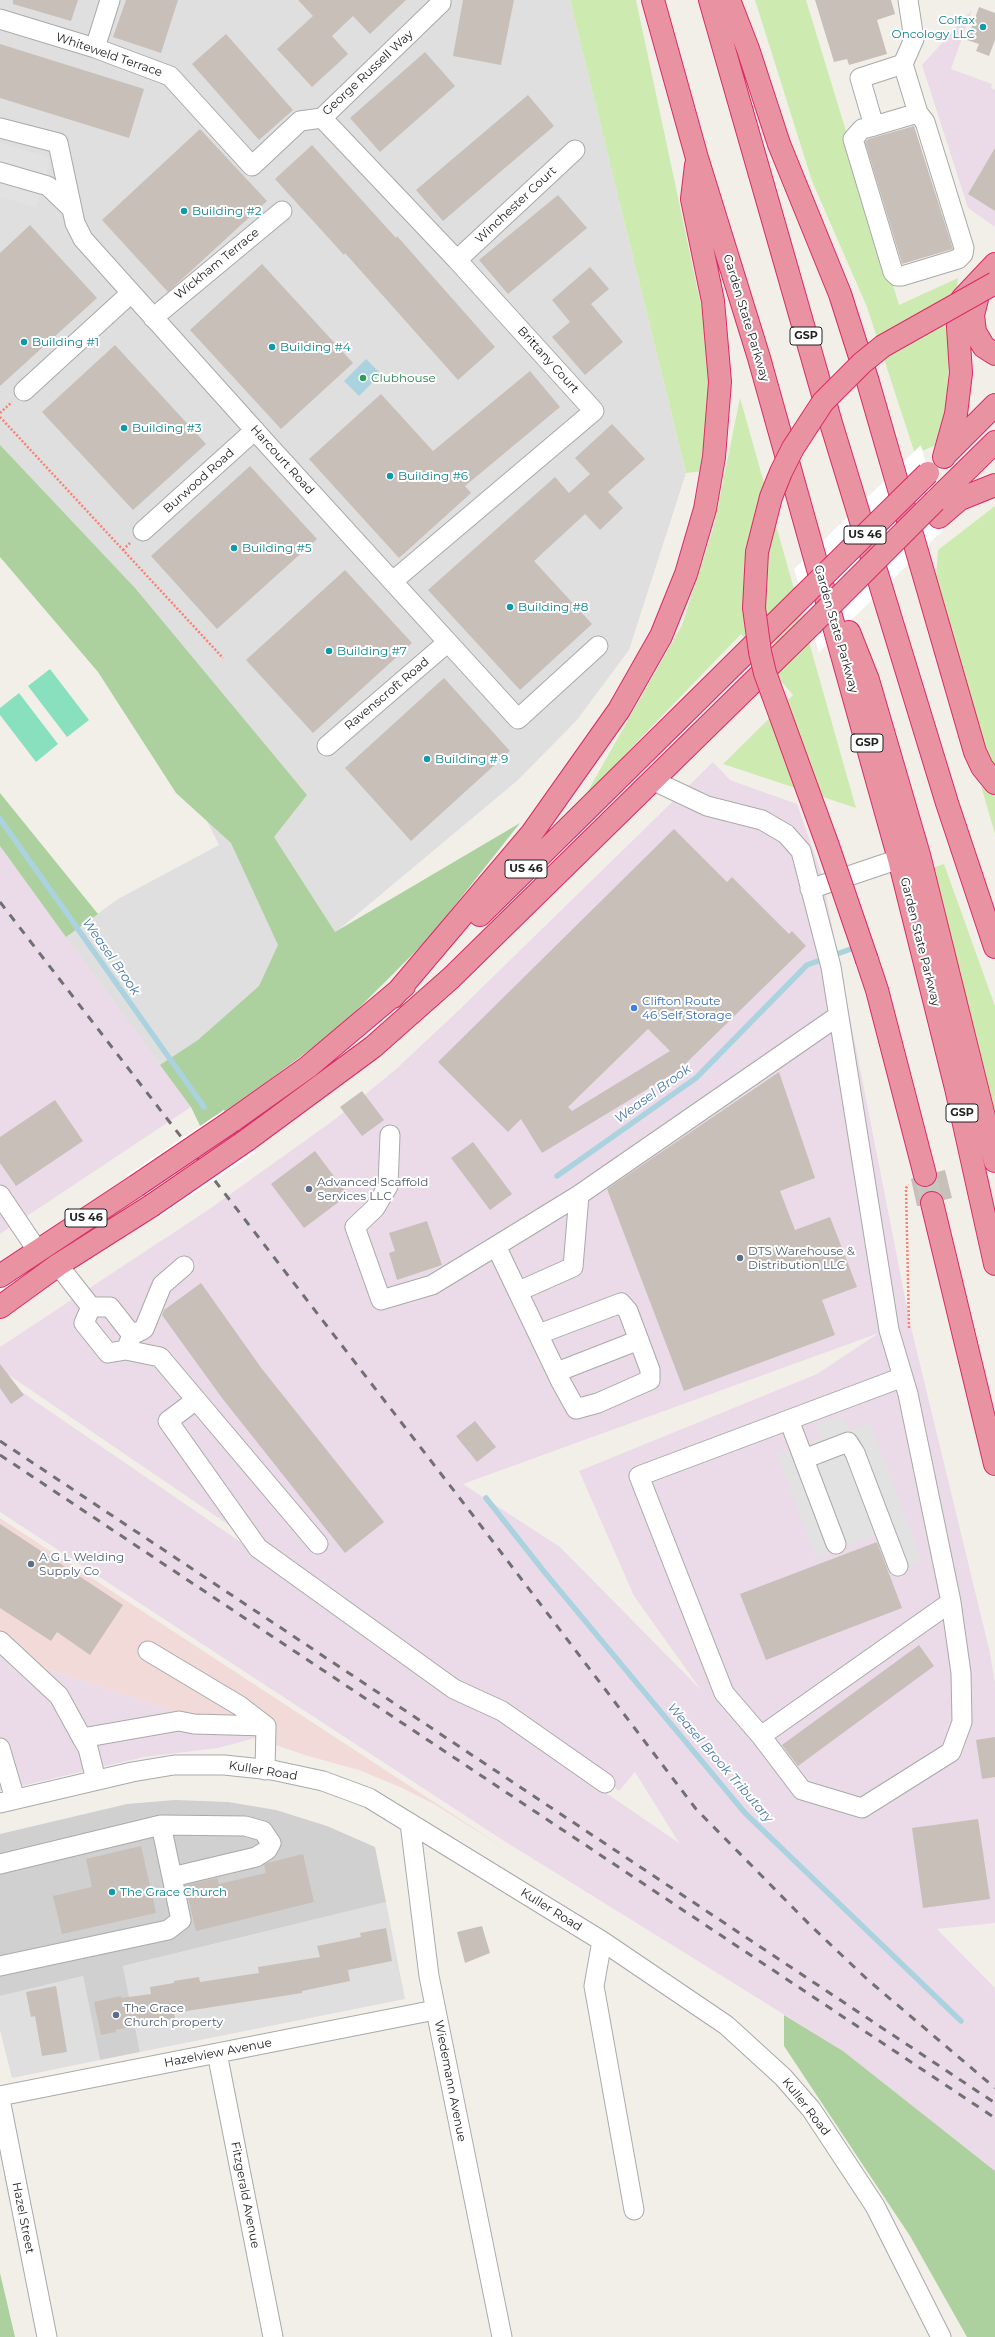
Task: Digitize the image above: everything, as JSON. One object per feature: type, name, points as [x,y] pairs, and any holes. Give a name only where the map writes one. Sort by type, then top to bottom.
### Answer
[{"type":"highway","name":"Garden State Parkway","points":[[653,0],[697,158],[759,358],[899,859],[968,1140],[995,1264]]},
{"type":"highway","name":"GSP","points":[[710,0],[831,423],[947,803],[995,947]]},
{"type":"highway","points":[[729,0],[748,49],[779,144],[840,294],[868,382],[975,752],[982,767],[995,783]]},
{"type":"highway","points":[[393,996],[532,833],[620,710],[661,636],[686,574],[705,509],[714,457],[720,382],[714,307],[692,199],[697,158]]},
{"type":"highway","points":[[990,275],[973,324],[979,340],[984,347],[995,354]]},
{"type":"highway","points":[[944,457],[956,414],[960,380],[958,327],[962,299],[990,275]]},
{"type":"highway","points":[[918,1179],[881,1005],[828,846],[766,673],[760,652],[754,608],[757,552],[769,504],[781,472],[807,424],[828,397],[862,363],[883,346],[990,275]]},
{"type":"highway","name":"US 46","points":[[0,1276],[232,1121],[308,1067],[393,996],[445,949],[928,473],[995,405]]},
{"type":"highway","name":"US 46","points":[[0,1307],[58,1265],[151,1206],[247,1140],[332,1079],[413,1013],[451,978],[811,625],[937,509],[995,442]]},
{"type":"highway","points":[[937,509],[995,485]]},
{"type":"highway","points":[[806,525],[868,680],[919,855],[995,1161]]},
{"type":"highway","points":[[932,1203],[995,1464]]},
{"type":"street","points":[[95,48],[110,0]]},
{"type":"street","name":"George Russell Way","points":[[252,166],[300,121],[322,118],[441,3],[442,0]]},
{"type":"street","points":[[908,0],[914,39],[903,64],[918,113],[925,122],[964,248],[963,254],[958,259],[902,276],[897,276],[893,272],[852,139],[862,129],[918,113]]},
{"type":"street","name":"Whiteweld Terrace","points":[[0,19],[95,48],[170,76],[252,166]]},
{"type":"street","points":[[874,126],[860,78],[903,64]]},
{"type":"street","name":"Brittany Court","points":[[322,118],[457,260],[594,411],[393,581]]},
{"type":"street","name":"Harcourt Road","points":[[0,128],[58,143],[75,223],[84,239],[153,318],[518,719],[598,646]]},
{"type":"street","name":"Winchester Court","points":[[457,260],[575,150]]},
{"type":"street","points":[[0,172],[48,186],[71,208]]},
{"type":"street","name":"Wickham Terrace","points":[[153,318],[282,211]]},
{"type":"street","points":[[24,391],[131,293]]},
{"type":"street","name":"Burwood Road","points":[[143,531],[255,430]]},
{"type":"street","name":"Ravenscroft Road","points":[[327,746],[448,642]]},
{"type":"street","points":[[652,780],[707,806],[762,820],[786,834],[801,851],[831,967],[889,1330],[903,1377],[951,1602],[961,1673],[962,1722],[951,1752],[862,1808],[802,1790],[761,1736],[724,1693],[639,1476],[903,1377]]},
{"type":"street","points":[[810,889],[899,859]]},
{"type":"street","points":[[390,1135],[388,1186],[374,1208],[355,1227],[381,1300],[432,1285],[580,1195],[838,1016]]},
{"type":"street","points":[[0,1195],[37,1250]]},
{"type":"street","points":[[519,1290],[573,1267],[580,1195]]},
{"type":"street","points":[[496,1246],[519,1290],[539,1334],[557,1372],[576,1409],[598,1403],[650,1380],[650,1370],[628,1311],[621,1303],[539,1334]]},
{"type":"street","points":[[58,1265],[91,1307]]},
{"type":"street","points":[[91,1307],[84,1324],[108,1353],[129,1342],[144,1329],[162,1285],[184,1266]]},
{"type":"street","points":[[91,1307],[110,1307],[129,1342],[160,1357],[318,1544]]},
{"type":"street","points":[[557,1372],[638,1340]]},
{"type":"street","points":[[196,1400],[168,1422],[258,1548],[454,1688],[502,1711],[606,1783]]},
{"type":"street","points":[[789,1420],[836,1544]]},
{"type":"street","points":[[804,1459],[848,1442],[855,1453],[898,1566]]},
{"type":"street","points":[[761,1736],[951,1602]]},
{"type":"street","points":[[0,1641],[59,1696],[88,1748],[96,1780]]},
{"type":"street","points":[[148,1650],[240,1706],[266,1726]]},
{"type":"street","points":[[82,1738],[179,1721],[194,1724],[266,1726]]},
{"type":"street","points":[[264,1770],[266,1726]]},
{"type":"street","points":[[0,1748],[8,1800]]},
{"type":"street","name":"Kuller Road","points":[[8,1800],[96,1780],[174,1765],[224,1764],[264,1770],[323,1782],[369,1798],[602,1941],[726,2025],[783,2077],[811,2109],[875,2206],[941,2337]]},
{"type":"street","name":"Wiedemann Avenue","points":[[410,1823],[435,2010],[502,2337]]},
{"type":"street","points":[[0,1864],[161,1825],[245,1826],[263,1831],[271,1843],[267,1850],[256,1858],[172,1877]]},
{"type":"street","points":[[0,1966],[168,1930],[181,1920],[161,1825]]},
{"type":"street","points":[[602,1941],[594,1986],[634,2210]]},
{"type":"street","name":"Hazelview Avenue","points":[[0,2098],[435,2010]]},
{"type":"street","name":"Fitzgerald Avenue","points":[[217,2053],[273,2337]]},
{"type":"street","name":"Hazel Street","points":[[0,2098],[46,2337]]},
{"type":"path","points":[[0,417],[223,658]]},
{"type":"path","points":[[893,1345],[909,1328],[906,1188],[918,1179]]},
{"type":"shaded area","points":[[0,0],[570,0],[686,473],[629,650],[577,720],[518,780],[263,993],[191,1107],[66,937],[118,899],[219,845],[143,693],[0,510]]},
{"type":"shaded area","points":[[972,10],[951,69],[992,84],[991,88],[995,90],[995,227],[968,208],[922,65]]},
{"type":"shaded area","points":[[0,143],[51,158],[36,207],[0,197]]},
{"type":"shaded area","points":[[713,762],[730,780],[797,804],[822,875],[910,1323],[990,1653],[995,1683],[995,1923],[937,1929],[995,1988],[995,2171],[843,2051],[501,1839],[0,1512],[0,1377],[679,1843],[635,1772],[619,1791],[0,1369],[0,1347],[211,1208],[334,1120],[395,1070],[458,1011]],"holes":[[[879,1333],[817,1374],[579,1471],[634,1596],[701,1690],[560,1547],[463,1484]]]},
{"type":"shaded area","points":[[0,846],[191,1107],[0,1234]]},
{"type":"shaded area","points":[[843,1415],[849,1430],[870,1423],[922,1561],[891,1573],[877,1535],[816,1558],[777,1454],[821,1439],[816,1425]]},
{"type":"shaded area","points":[[0,1518],[509,1851],[434,1804],[400,1787],[359,1770],[308,1756],[0,1653]]},
{"type":"shaded area","points":[[0,1653],[255,1738],[218,1748],[144,1757],[0,1791]]},
{"type":"shaded area","points":[[175,1800],[228,1802],[276,1810],[327,1826],[375,1847],[386,1902],[123,1966],[140,2052],[100,2060],[83,1976],[0,1996],[0,1834],[127,1804]]},
{"type":"shaded area","points":[[386,1902],[405,1999],[140,2052],[123,1966]]},
{"type":"shaded area","points":[[83,1976],[100,2060],[12,2078],[0,2030],[0,1996]]},
{"type":"green space","points":[[570,0],[636,0],[713,362],[703,471],[686,473]]},
{"type":"green space","points":[[755,0],[806,0],[899,305],[958,278],[950,350],[943,442],[915,454],[867,307],[812,181]]},
{"type":"green space","points":[[740,398],[856,808],[723,764],[793,695],[741,634],[585,796],[682,625],[714,526]]},
{"type":"green space","points":[[0,445],[135,588],[307,795],[274,837],[335,932],[520,823],[429,938],[339,1028],[202,1130],[191,1107],[160,1065],[198,1040],[259,986],[278,945],[231,843],[176,793],[98,672],[0,557]]},
{"type":"green space","points":[[995,506],[995,765],[987,752],[936,578],[938,550]]},
{"type":"green space","points":[[50,669],[89,720],[67,737],[28,686]]},
{"type":"green space","points":[[19,693],[58,744],[36,762],[0,715],[0,708]]},
{"type":"green space","points":[[981,786],[995,796],[995,834]]},
{"type":"green space","points":[[0,793],[98,914],[66,937],[0,846]]},
{"type":"green space","points":[[944,864],[995,1006],[995,1111],[933,868]]},
{"type":"green space","points":[[784,2015],[843,2051],[995,2171],[995,2337],[967,2337],[910,2236],[784,2046]]},
{"type":"green space","points":[[0,2273],[15,2337],[0,2337]]},
{"type":"water","name":"Clubhouse","points":[[366,359],[381,374],[359,396],[344,381]]},
{"type":"pier","points":[[921,445],[943,530],[819,652],[794,569]]},
{"type":"pier","points":[[224,1110],[256,1152],[159,1217],[127,1175]]},
{"type":"building","points":[[13,0],[78,0],[71,21],[13,4]]},
{"type":"building","points":[[126,0],[178,0],[161,53],[113,37]]},
{"type":"building","points":[[298,0],[406,0],[370,34],[353,16],[332,36],[348,54],[312,87],[277,49],[313,16]]},
{"type":"building","points":[[463,0],[514,0],[501,65],[453,56]]},
{"type":"building","points":[[815,0],[891,0],[895,14],[877,20],[887,54],[849,65],[847,59],[834,62]]},
{"type":"building","name":"Colfax Oncology LLC","points":[[979,7],[995,13],[995,40],[989,56],[976,51],[979,44],[967,40]]},
{"type":"building","points":[[226,34],[293,110],[259,140],[192,64]]},
{"type":"building","points":[[0,44],[144,89],[129,138],[0,98]]},
{"type":"building","points":[[425,52],[455,86],[380,152],[350,118]]},
{"type":"building","points":[[528,95],[554,126],[443,221],[416,190]]},
{"type":"building","points":[[914,126],[953,249],[902,264],[865,142],[868,139]]},
{"type":"building","name":"Building #2","points":[[200,129],[267,201],[168,292],[102,220]]},
{"type":"building","points":[[312,145],[396,238],[397,236],[495,347],[458,380],[345,253],[344,255],[275,179]]},
{"type":"building","points":[[995,148],[995,211],[968,194]]},
{"type":"building","points":[[558,195],[587,228],[508,294],[479,260]]},
{"type":"building","name":"Building #1","points":[[30,225],[97,298],[0,386],[0,253]]},
{"type":"building","name":"Building #4","points":[[262,264],[353,363],[281,429],[190,330]]},
{"type":"building","points":[[590,267],[609,289],[591,304],[623,342],[585,375],[552,337],[570,322],[552,300]]},
{"type":"building","name":"Building #3","points":[[115,345],[206,444],[133,510],[42,412]]},
{"type":"building","name":"Building #6","points":[[530,371],[560,407],[465,486],[471,493],[399,558],[309,459],[381,394],[433,451]]},
{"type":"building","name":"Building #8","points":[[612,424],[645,459],[608,492],[623,508],[600,530],[585,514],[534,561],[592,624],[520,690],[428,590],[555,477],[569,493],[590,474],[575,458]]},
{"type":"building","name":"Building #5","points":[[250,466],[317,539],[217,629],[151,556]]},
{"type":"building","name":"Building #7","points":[[345,570],[412,643],[313,733],[246,660]]},
{"type":"building","name":"Building # 9","points":[[444,678],[510,751],[411,841],[345,768]]},
{"type":"building","points":[[674,829],[727,882],[732,877],[789,934],[792,931],[806,946],[679,1070],[542,1153],[521,1119],[508,1132],[438,1062]],"holes":[[[648,1029],[670,1051],[572,1111],[568,1107]]]},
{"type":"building","name":"DTS Warehouse & Distribution LLC","points":[[779,1072],[815,1178],[780,1191],[795,1230],[830,1217],[857,1287],[822,1300],[835,1335],[684,1391],[607,1189]]},
{"type":"building","points":[[362,1091],[384,1120],[362,1136],[340,1107]]},
{"type":"building","points":[[55,1100],[83,1141],[16,1186],[0,1163],[0,1137]]},
{"type":"building","points":[[473,1142],[512,1194],[490,1210],[451,1158]]},
{"type":"building","name":"Advanced Scaffold Services LLC","points":[[315,1151],[348,1195],[304,1228],[271,1184]]},
{"type":"building","points":[[945,1170],[952,1198],[944,1200],[936,1191],[929,1191],[923,1194],[920,1206],[917,1206],[911,1179],[913,1178],[921,1187],[928,1187],[934,1184],[937,1172]]},
{"type":"building","points":[[427,1221],[442,1265],[397,1280],[389,1253],[395,1251],[389,1233]]},
{"type":"building","points":[[201,1283],[262,1369],[384,1522],[345,1553],[222,1398],[162,1315],[164,1310]]},
{"type":"building","points":[[0,1364],[24,1395],[11,1404],[0,1388]]},
{"type":"building","points":[[475,1421],[496,1447],[477,1462],[456,1436]]},
{"type":"building","name":"A G L Welding Supply Co","points":[[0,1524],[123,1605],[90,1655],[57,1632],[51,1641],[0,1608]]},
{"type":"building","points":[[877,1542],[902,1608],[766,1660],[740,1594]]},
{"type":"building","points":[[919,1645],[934,1666],[798,1766],[782,1745]]},
{"type":"building","points":[[995,1737],[995,1777],[982,1779],[976,1740]]},
{"type":"building","points":[[978,1819],[990,1899],[923,1908],[912,1828]]},
{"type":"building","name":"The Grace Church","points":[[141,1846],[156,1913],[62,1934],[53,1896],[92,1887],[86,1859]]},
{"type":"building","points":[[303,1854],[314,1902],[196,1931],[185,1885],[217,1878],[219,1884],[266,1873],[264,1865],[267,1863]]},
{"type":"building","points":[[482,1926],[490,1953],[465,1963],[457,1932]]},
{"type":"building","points":[[386,1928],[392,1961],[348,1970],[350,1981],[302,1991],[302,1993],[174,2013],[175,2018],[115,2030],[116,2032],[101,2035],[94,2002],[121,1996],[121,1998],[151,1994],[150,1987],[174,1983],[174,1981],[199,1977],[200,1982],[259,1973],[258,1967],[320,1957],[317,1946],[361,1937],[360,1933]]},
{"type":"building","points":[[56,1986],[67,2052],[42,2056],[35,2016],[31,2017],[26,1992]]},
{"type":"waterway","name":"Weasel Brook","points":[[0,819],[204,1107]]},
{"type":"waterway","name":"Weasel Brook","points":[[557,1176],[696,1078],[807,965],[859,946]]},
{"type":"waterway","name":"Weasel Brook Tributary","points":[[486,1498],[546,1574],[745,1813],[961,2021]]},
{"type":"tunnel","points":[[925,1175],[932,1203]]},
{"type":"railway","points":[[0,902],[475,1518],[696,1809],[811,1926],[868,1980],[995,2088]]},
{"type":"railway","points":[[0,1441],[995,2103]]},
{"type":"railway","points":[[0,1455],[995,2118]]},
{"type":"place","name":"Colfax Oncology LLC","points":[[983,27]]},
{"type":"place","name":"Building #2","points":[[184,211]]},
{"type":"place","name":"Building #1","points":[[24,342]]},
{"type":"place","name":"Building #4","points":[[272,347]]},
{"type":"place","name":"Clubhouse","points":[[363,378]]},
{"type":"place","name":"Building #3","points":[[124,428]]},
{"type":"place","name":"Building #6","points":[[390,476]]},
{"type":"place","name":"Building #5","points":[[234,548]]},
{"type":"place","name":"Building #8","points":[[510,607]]},
{"type":"place","name":"Building #7","points":[[329,651]]},
{"type":"place","name":"Building # 9","points":[[427,759]]},
{"type":"place","name":"Clifton Route 46 Self Storage","points":[[634,1008]]},
{"type":"place","name":"Advanced Scaffold Services LLC","points":[[309,1189]]},
{"type":"place","name":"DTS Warehouse & Distribution LLC","points":[[740,1258]]},
{"type":"place","name":"A G L Welding Supply Co","points":[[31,1564]]},
{"type":"place","name":"The Grace Church","points":[[112,1892]]},
{"type":"place","name":"The Grace Church property","points":[[116,2015]]}]
